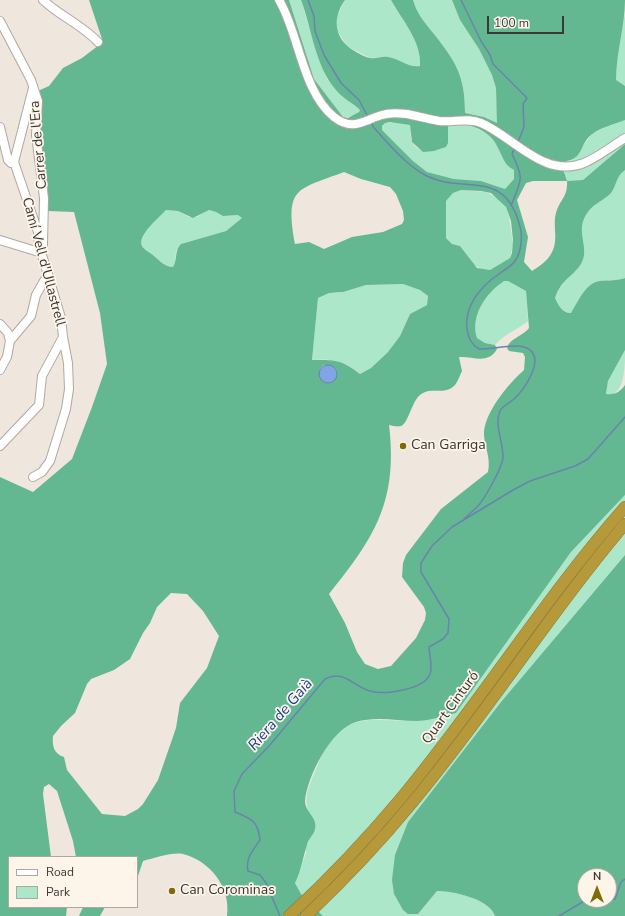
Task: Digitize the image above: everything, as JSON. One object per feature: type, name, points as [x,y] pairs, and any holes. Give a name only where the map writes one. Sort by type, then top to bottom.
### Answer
[{"type":"highway","name":"Quart Cinturó","points":[[306,916],[415,780],[560,586],[625,507]]},
{"type":"highway","name":"Quart Cinturó","points":[[289,916],[343,871],[392,826],[430,781],[556,609],[625,524]]},
{"type":"street","points":[[43,0],[56,12],[86,31],[98,42]]},
{"type":"street","points":[[279,0],[313,87],[326,109],[338,120],[348,124],[362,123],[383,115],[398,113],[441,121],[473,120],[491,128],[543,162],[558,167],[569,167],[589,161],[625,138]]},
{"type":"street","name":"Carrer de l'Era","points":[[0,21],[16,49],[38,101],[36,135],[44,198],[42,253]]},
{"type":"street","points":[[14,162],[33,88]]},
{"type":"street","name":"Camí Vell d'Ullastrell","points":[[0,126],[8,160],[11,163],[14,162],[38,232],[42,253],[61,318],[62,337],[68,363],[69,389],[66,409],[50,461],[42,472],[33,477]]},
{"type":"street","points":[[0,240],[42,253]]},
{"type":"street","points":[[10,341],[31,316],[36,295],[48,274]]},
{"type":"street","points":[[0,324],[8,333],[10,341],[7,357],[0,370]]},
{"type":"street","points":[[0,446],[39,404],[42,376],[62,337]]},
{"type":"green space","points":[[89,0],[289,0],[314,79],[343,117],[348,118],[360,110],[338,93],[323,70],[301,0],[345,0],[338,14],[337,27],[342,40],[347,45],[363,56],[372,58],[388,57],[411,66],[420,66],[420,57],[415,40],[391,0],[413,0],[422,18],[442,44],[458,70],[465,100],[465,113],[484,117],[497,123],[496,88],[492,75],[479,49],[460,20],[452,0],[625,0],[624,20],[617,60],[616,80],[625,86],[625,120],[603,128],[591,135],[576,157],[572,160],[566,161],[563,169],[567,181],[583,180],[625,144],[625,170],[618,178],[611,193],[590,209],[584,219],[582,224],[584,247],[583,259],[578,269],[561,286],[555,298],[559,306],[565,312],[571,313],[583,293],[595,282],[625,278],[625,350],[608,381],[606,394],[617,392],[625,385],[625,495],[571,552],[456,713],[422,721],[379,719],[364,720],[347,726],[329,744],[315,767],[307,791],[305,801],[307,808],[315,822],[315,829],[308,843],[295,883],[301,894],[323,916],[227,916],[226,895],[217,877],[202,863],[193,857],[183,854],[168,855],[143,861],[138,876],[138,856],[76,856],[73,841],[57,791],[49,784],[44,787],[43,794],[51,856],[8,856],[8,908],[67,908],[66,916],[0,916],[0,477],[33,492],[72,459],[107,364],[100,313],[74,212],[48,211],[48,189],[40,155],[40,90],[49,86],[63,68],[82,58],[103,42]],"holes":[[[390,122],[410,125],[412,142],[423,152],[434,151],[446,147],[448,143],[448,125],[462,124],[477,128],[490,136],[495,142],[506,163],[514,170],[514,179],[505,189],[481,181],[454,179],[427,172],[413,161],[382,130],[382,126],[385,123]],[[344,172],[361,179],[390,187],[396,194],[403,211],[404,220],[402,224],[383,232],[352,237],[324,249],[309,242],[295,244],[292,225],[292,211],[293,201],[298,193],[315,183]],[[533,181],[567,181],[565,194],[555,215],[555,244],[551,255],[532,271],[524,262],[528,237],[517,200],[526,183]],[[461,190],[491,193],[506,207],[511,221],[513,240],[510,258],[490,270],[477,268],[460,246],[452,244],[446,238],[446,201],[453,193]],[[166,210],[178,211],[193,218],[209,210],[223,216],[238,215],[242,218],[226,231],[181,244],[173,267],[163,263],[144,249],[141,242],[146,232]],[[504,281],[508,281],[526,291],[529,328],[510,342],[507,348],[509,351],[523,353],[525,357],[524,370],[504,391],[488,418],[484,435],[489,467],[488,472],[441,509],[406,555],[403,563],[402,577],[424,607],[426,613],[425,620],[416,638],[391,666],[378,669],[365,664],[357,652],[345,623],[329,594],[371,536],[380,517],[386,497],[390,475],[391,452],[389,425],[401,426],[406,421],[417,398],[424,392],[447,390],[455,385],[462,371],[459,357],[485,358],[489,357],[497,349],[495,345],[485,343],[477,338],[475,330],[478,313],[491,292]],[[403,284],[420,290],[428,296],[427,305],[410,314],[400,336],[388,352],[371,368],[360,374],[338,361],[312,360],[318,298],[329,293],[343,292],[366,285]],[[324,365],[336,369],[336,377],[330,382],[320,369]],[[171,593],[187,594],[203,611],[219,636],[207,668],[180,703],[176,728],[158,780],[143,804],[138,809],[125,816],[102,814],[67,770],[64,757],[58,754],[54,749],[53,736],[75,713],[87,684],[91,679],[114,670],[130,659],[143,633],[150,623],[157,607]]]},
{"type":"green space","points":[[289,0],[301,0],[316,51],[327,79],[341,95],[360,110],[355,115],[343,117],[314,79]]},
{"type":"green space","points":[[345,0],[391,0],[415,40],[420,57],[420,66],[407,66],[383,57],[370,58],[347,46],[336,29],[337,16]]},
{"type":"green space","points":[[413,0],[452,0],[460,20],[479,49],[492,75],[496,88],[498,124],[484,117],[465,113],[465,100],[458,70],[442,44],[422,18]]},
{"type":"green space","points":[[625,13],[625,86],[616,81],[616,66]]},
{"type":"green space","points":[[625,120],[625,144],[583,180],[567,181],[563,169],[566,161],[573,160],[592,134]]},
{"type":"green space","points":[[395,122],[410,125],[413,143],[420,150],[425,151],[446,147],[448,140],[448,126],[462,125],[476,128],[489,136],[499,147],[507,163],[514,170],[514,179],[505,189],[481,181],[454,179],[427,172],[413,161],[382,130],[382,126],[385,123]]},
{"type":"green space","points":[[625,170],[625,278],[598,283],[588,289],[572,313],[566,312],[555,298],[564,283],[578,269],[583,259],[584,247],[582,224],[584,219],[590,209],[611,193],[618,177]]},
{"type":"green space","points":[[461,190],[486,192],[499,199],[506,207],[513,244],[510,258],[490,270],[481,269],[474,265],[460,246],[452,244],[446,238],[446,201],[453,193]]},
{"type":"green space","points":[[166,210],[178,211],[189,217],[197,217],[208,210],[223,216],[239,215],[242,218],[226,231],[184,243],[176,251],[175,263],[173,267],[170,267],[144,249],[141,242],[146,232]]},
{"type":"green space","points":[[504,281],[508,281],[526,291],[528,321],[502,338],[495,345],[485,343],[477,338],[475,330],[478,313],[491,292]]},
{"type":"green space","points":[[403,284],[420,290],[428,296],[427,305],[410,314],[400,336],[388,352],[371,368],[360,374],[338,361],[312,360],[318,298],[329,293],[339,293],[366,285]]},
{"type":"green space","points":[[625,350],[623,380],[617,391],[606,395],[608,381]]},
{"type":"green space","points":[[625,495],[625,555],[501,702],[408,822],[394,894],[403,908],[409,913],[418,914],[437,891],[444,891],[461,894],[479,901],[492,910],[495,916],[323,916],[301,894],[295,883],[306,853],[306,846],[315,829],[308,811],[306,799],[307,793],[325,750],[335,736],[345,727],[356,722],[368,720],[422,721],[456,713],[571,552]]},
{"type":"green space","points":[[625,555],[625,916],[495,916],[492,910],[479,901],[461,894],[444,891],[437,891],[418,914],[408,914],[403,910],[394,894],[392,880],[395,855],[408,822],[501,702]]},
{"type":"green space","points":[[83,908],[104,908],[100,916],[79,916]]},
{"type":"water","points":[[328,365],[334,368],[337,374],[334,380],[328,383],[322,380],[319,374],[322,368]]},
{"type":"waterway","points":[[308,0],[314,16],[315,31],[324,55],[341,83],[359,100],[368,117]]},
{"type":"waterway","points":[[461,0],[481,41],[490,55],[493,64],[527,98],[523,104],[524,127],[518,142]]},
{"type":"waterway","points":[[371,122],[374,128],[398,154],[425,175],[440,181],[482,186],[495,190],[506,197],[514,211],[521,231],[521,246],[517,258],[512,265],[486,284],[475,297],[468,312],[467,329],[468,335],[474,345],[479,349],[507,346],[528,348],[532,352],[535,363],[530,377],[522,390],[500,411],[498,422],[503,451],[500,467],[484,497],[477,507],[464,519]]},
{"type":"waterway","points":[[511,206],[520,180],[519,170],[512,154],[515,147]]},
{"type":"waterway","name":"Riera de Gaià","points":[[280,916],[266,883],[260,875],[248,871],[247,867],[252,851],[260,840],[256,825],[250,819],[235,812],[234,791],[242,774],[269,746],[325,679],[331,676],[343,677],[364,689],[376,692],[394,692],[403,690],[420,684],[426,679],[430,674],[431,668],[429,647],[443,639],[448,633],[449,619],[421,572],[421,563],[432,546],[452,527],[513,490],[530,481],[575,466],[588,459],[625,417]]},
{"type":"waterway","points":[[617,893],[621,882],[625,879]]},
{"type":"waterway","points":[[559,916],[577,905]]},
{"type":"place","name":"Can Garriga","points":[[403,446]]},
{"type":"place","name":"Can Corominas","points":[[172,891]]}]
